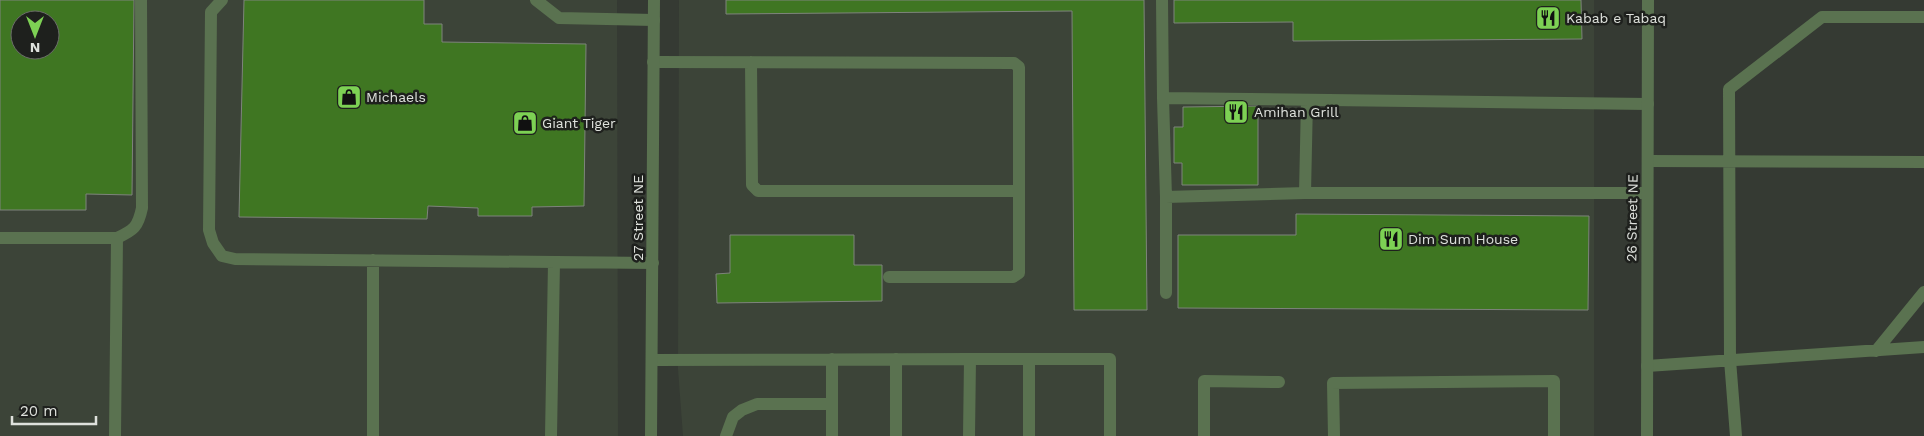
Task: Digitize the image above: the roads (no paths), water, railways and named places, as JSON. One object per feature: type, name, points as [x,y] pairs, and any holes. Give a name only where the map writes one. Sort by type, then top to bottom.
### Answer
[{"type":"street","points":[[0,238],[117,238],[134,230],[140,219],[142,208],[141,0]]},
{"type":"street","points":[[222,0],[211,12],[209,230],[213,243],[222,256],[235,259],[653,263]]},
{"type":"street","points":[[536,0],[559,18],[654,20]]},
{"type":"street","name":"27 Street NE","points":[[651,436],[654,0]]},
{"type":"street","points":[[1162,0],[1166,294]]},
{"type":"street","name":"26 Street NE","points":[[1647,436],[1648,0]]},
{"type":"street","points":[[1736,436],[1730,360],[1729,89],[1822,17],[1924,17]]},
{"type":"street","points":[[653,62],[1014,63],[1019,67],[1019,273],[1013,277],[888,277]]},
{"type":"street","points":[[751,62],[752,186],[758,191],[1019,191]]},
{"type":"street","points":[[1163,98],[1648,104]]},
{"type":"street","points":[[1305,193],[1307,100]]},
{"type":"street","points":[[1648,161],[1924,162]]},
{"type":"street","points":[[1166,197],[1305,193],[1647,193]]},
{"type":"street","points":[[115,436],[117,238]]},
{"type":"street","points":[[373,260],[373,436]]},
{"type":"street","points":[[552,436],[554,262]]},
{"type":"street","points":[[1876,350],[1924,292]]},
{"type":"street","points":[[1647,366],[1924,347]]},
{"type":"street","points":[[832,359],[832,436]]},
{"type":"street","points":[[896,359],[896,436]]},
{"type":"street","points":[[970,359],[970,436]]},
{"type":"street","points":[[652,360],[1110,360],[1110,436]]},
{"type":"street","points":[[1029,360],[1029,436]]},
{"type":"street","points":[[1204,436],[1204,381],[1279,382]]},
{"type":"street","points":[[1334,436],[1333,383],[1554,381],[1554,436]]},
{"type":"street","points":[[726,436],[733,417],[742,410],[757,404],[832,404]]},
{"type":"place","name":"Kabab e Tabaq","points":[[1548,18]]},
{"type":"place","name":"Michaels","points":[[349,97]]},
{"type":"place","name":"Amihan Grill","points":[[1236,112]]},
{"type":"place","name":"Giant Tiger","points":[[525,123]]},
{"type":"place","name":"Dim Sum House","points":[[1391,239]]}]
